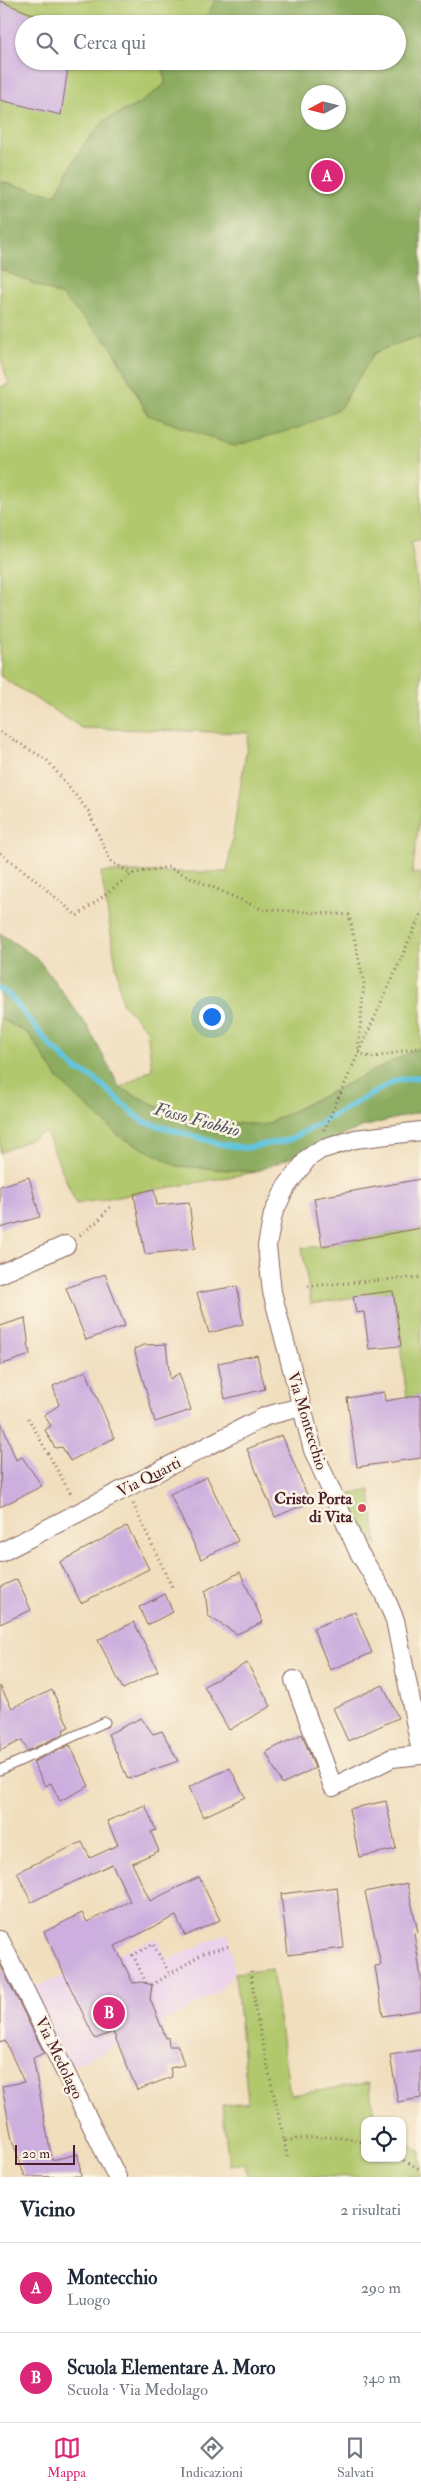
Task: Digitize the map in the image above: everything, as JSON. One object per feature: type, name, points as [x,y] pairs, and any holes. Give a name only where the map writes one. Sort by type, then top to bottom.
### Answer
[{"type":"street","points":[[320,1143],[421,1131]]},
{"type":"street","name":"Via Montecchio","points":[[320,1143],[286,1187],[273,1214],[267,1246],[272,1292],[300,1407],[313,1450],[333,1498],[395,1620],[416,1704],[421,1753]]},
{"type":"street","points":[[0,1274],[39,1259],[66,1245]]},
{"type":"street","name":"Via Quarti","points":[[0,1553],[126,1490],[266,1416],[300,1407]]},
{"type":"street","points":[[294,1680],[333,1787],[392,1758],[421,1753]]},
{"type":"street","name":"Via Medolago","points":[[0,1940],[117,2177]]},
{"type":"lane","points":[[0,1770],[106,1722]]},
{"type":"path","points":[[0,732],[47,760],[89,812],[110,861],[132,874]]},
{"type":"path","points":[[0,853],[32,877],[77,916],[132,874],[168,867],[261,909],[349,916],[364,983],[358,1052]]},
{"type":"path","points":[[320,1143],[358,1052],[421,914]]},
{"type":"path","points":[[358,1052],[371,1058],[421,1047]]},
{"type":"path","points":[[66,1245],[97,1222],[112,1205]]},
{"type":"path","points":[[308,1286],[421,1277]]},
{"type":"path","points":[[28,1418],[81,1512]]},
{"type":"path","points":[[126,1490],[172,1586]]},
{"type":"path","points":[[146,1983],[133,1955],[153,1944],[170,1974]]},
{"type":"path","points":[[152,1985],[214,1949],[230,1946]]},
{"type":"path","points":[[251,1971],[256,2013],[288,2160]]},
{"type":"path","points":[[284,2141],[303,2137],[334,2136],[361,2142]]},
{"type":"path","points":[[406,2161],[421,2170]]},
{"type":"shaded area","points":[[228,1933],[235,1973],[216,1994],[135,2037],[65,2069],[25,1991],[157,1938],[167,1960]]},
{"type":"green space","points":[[0,0],[216,0],[207,15],[15,15],[15,70],[164,70],[165,84],[139,104],[105,120],[84,144],[55,195],[0,182]]},
{"type":"green space","points":[[216,0],[421,0],[421,338],[412,338],[374,353],[340,408],[301,427],[234,446],[148,415],[111,346],[62,296],[0,269],[0,182],[55,195],[84,144],[105,120],[139,104],[165,84],[164,70],[406,70],[406,15],[207,15]]},
{"type":"green space","points":[[0,269],[62,296],[111,346],[148,415],[340,408],[374,353],[412,338],[421,338],[421,540],[411,543],[421,607],[421,807],[412,874],[421,873],[421,1047],[265,1125],[186,1120],[120,1088],[152,1069],[147,1030],[122,1003],[101,872],[227,872],[249,733],[82,728],[0,676],[0,387],[9,384],[0,357]]},
{"type":"green space","points":[[0,933],[37,958],[88,1027],[120,1088],[186,1120],[265,1125],[421,1047],[421,1112],[362,1127],[256,1172],[177,1166],[119,1136],[59,1080],[29,1034],[0,1018]]},
{"type":"green space","points":[[0,1018],[29,1034],[59,1080],[177,1166],[256,1172],[76,1204],[46,1132],[0,1153]]},
{"type":"green space","points":[[421,1228],[421,1395],[407,1398],[393,1291],[311,1304],[302,1248]]},
{"type":"green space","points":[[370,1490],[377,1546],[333,1498]]},
{"type":"green space","points":[[272,1969],[290,2095],[369,2083],[374,2117],[361,2117],[361,2162],[406,2162],[406,2143],[421,2152],[421,2177],[247,2177],[245,2163],[229,2166],[222,2105],[248,2102],[235,1973]]},
{"type":"building","points":[[0,1],[34,15],[15,15],[15,70],[68,70],[61,115],[0,100]]},
{"type":"building","points":[[29,1177],[40,1217],[0,1228],[0,1186]]},
{"type":"building","points":[[421,1179],[421,1228],[322,1246],[314,1198]]},
{"type":"building","points":[[154,1189],[157,1205],[189,1202],[195,1249],[145,1254],[134,1194]]},
{"type":"building","points":[[105,1274],[125,1326],[86,1340],[66,1288]]},
{"type":"building","points":[[237,1286],[243,1324],[209,1333],[197,1293]]},
{"type":"building","points":[[393,1291],[401,1346],[369,1349],[364,1312],[356,1313],[353,1296]]},
{"type":"building","points":[[25,1318],[30,1355],[0,1365],[0,1326]]},
{"type":"building","points":[[166,1344],[170,1379],[179,1373],[191,1410],[155,1422],[134,1349],[144,1345]]},
{"type":"building","points":[[257,1355],[265,1389],[225,1399],[218,1363]]},
{"type":"building","points":[[86,1371],[114,1438],[70,1461],[62,1447],[55,1448],[45,1430],[51,1426],[44,1415],[59,1405],[53,1386]]},
{"type":"building","points":[[384,1392],[385,1401],[421,1395],[421,1458],[357,1467],[347,1398]]},
{"type":"building","points":[[1,1422],[16,1460],[22,1457],[42,1486],[0,1507]]},
{"type":"building","points":[[282,1435],[310,1502],[275,1517],[247,1449]]},
{"type":"building","points":[[207,1477],[238,1541],[201,1559],[170,1494]]},
{"type":"building","points":[[127,1526],[149,1569],[81,1603],[60,1562]]},
{"type":"building","points":[[240,1572],[263,1622],[237,1634],[208,1616],[205,1591]]},
{"type":"building","points":[[17,1579],[31,1610],[0,1624],[0,1587]]},
{"type":"building","points":[[165,1594],[173,1612],[147,1625],[139,1607]]},
{"type":"building","points":[[355,1612],[372,1653],[330,1670],[313,1628]]},
{"type":"building","points":[[134,1622],[158,1671],[123,1689],[98,1640]]},
{"type":"building","points":[[247,1663],[271,1706],[229,1730],[204,1686]]},
{"type":"building","points":[[383,1685],[398,1718],[348,1741],[333,1708]]},
{"type":"building","points":[[0,1686],[12,1708],[52,1690],[69,1727],[63,1730],[64,1734],[27,1751],[22,1740],[0,1751]]},
{"type":"building","points":[[141,1718],[153,1734],[162,1731],[178,1761],[128,1779],[108,1734]]},
{"type":"building","points":[[302,1734],[315,1768],[282,1784],[266,1752]]},
{"type":"building","points":[[70,1745],[89,1786],[60,1801],[51,1783],[45,1786],[33,1762]]},
{"type":"building","points":[[230,1768],[245,1797],[203,1817],[189,1787]]},
{"type":"building","points":[[386,1801],[396,1849],[359,1857],[349,1809]]},
{"type":"building","points":[[145,1805],[156,1830],[151,1832],[159,1851],[132,1863],[150,1901],[199,1877],[220,1920],[185,1936],[176,1916],[115,1946],[133,1983],[142,1982],[152,1985],[150,1999],[166,2038],[168,2037],[169,2046],[178,2046],[184,2065],[170,2068],[172,2077],[137,2090],[113,2032],[95,2039],[44,1932],[82,1913],[87,1922],[130,1901],[112,1864],[31,1902],[17,1872],[82,1842],[90,1858],[118,1845],[107,1821]]},
{"type":"building","points":[[407,1883],[418,1932],[414,1933],[421,1978],[421,2010],[383,2016],[375,1966],[381,1965],[365,1892]]},
{"type":"building","points":[[337,1887],[344,1948],[288,1955],[281,1894]]},
{"type":"building","points":[[0,1964],[44,2053],[33,2058],[52,2160],[78,2154],[81,2176],[25,2177],[12,2140],[2,2086],[24,2082],[5,2041],[0,2043]]},
{"type":"building","points":[[421,2050],[421,2098],[398,2102],[390,2055]]},
{"type":"waterway","name":"Fosso Fiobbio","points":[[0,989],[9,995],[50,1045],[76,1069],[95,1079],[142,1121],[220,1144],[245,1148],[289,1140],[397,1080],[421,1077]]},
{"type":"place","name":"Montecchio","points":[[327,176]]},
{"type":"place","name":"Cristo Porta di Vita","points":[[362,1508]]},
{"type":"place","name":"Scuola Elementare A. Moro","points":[[109,2013]]}]
